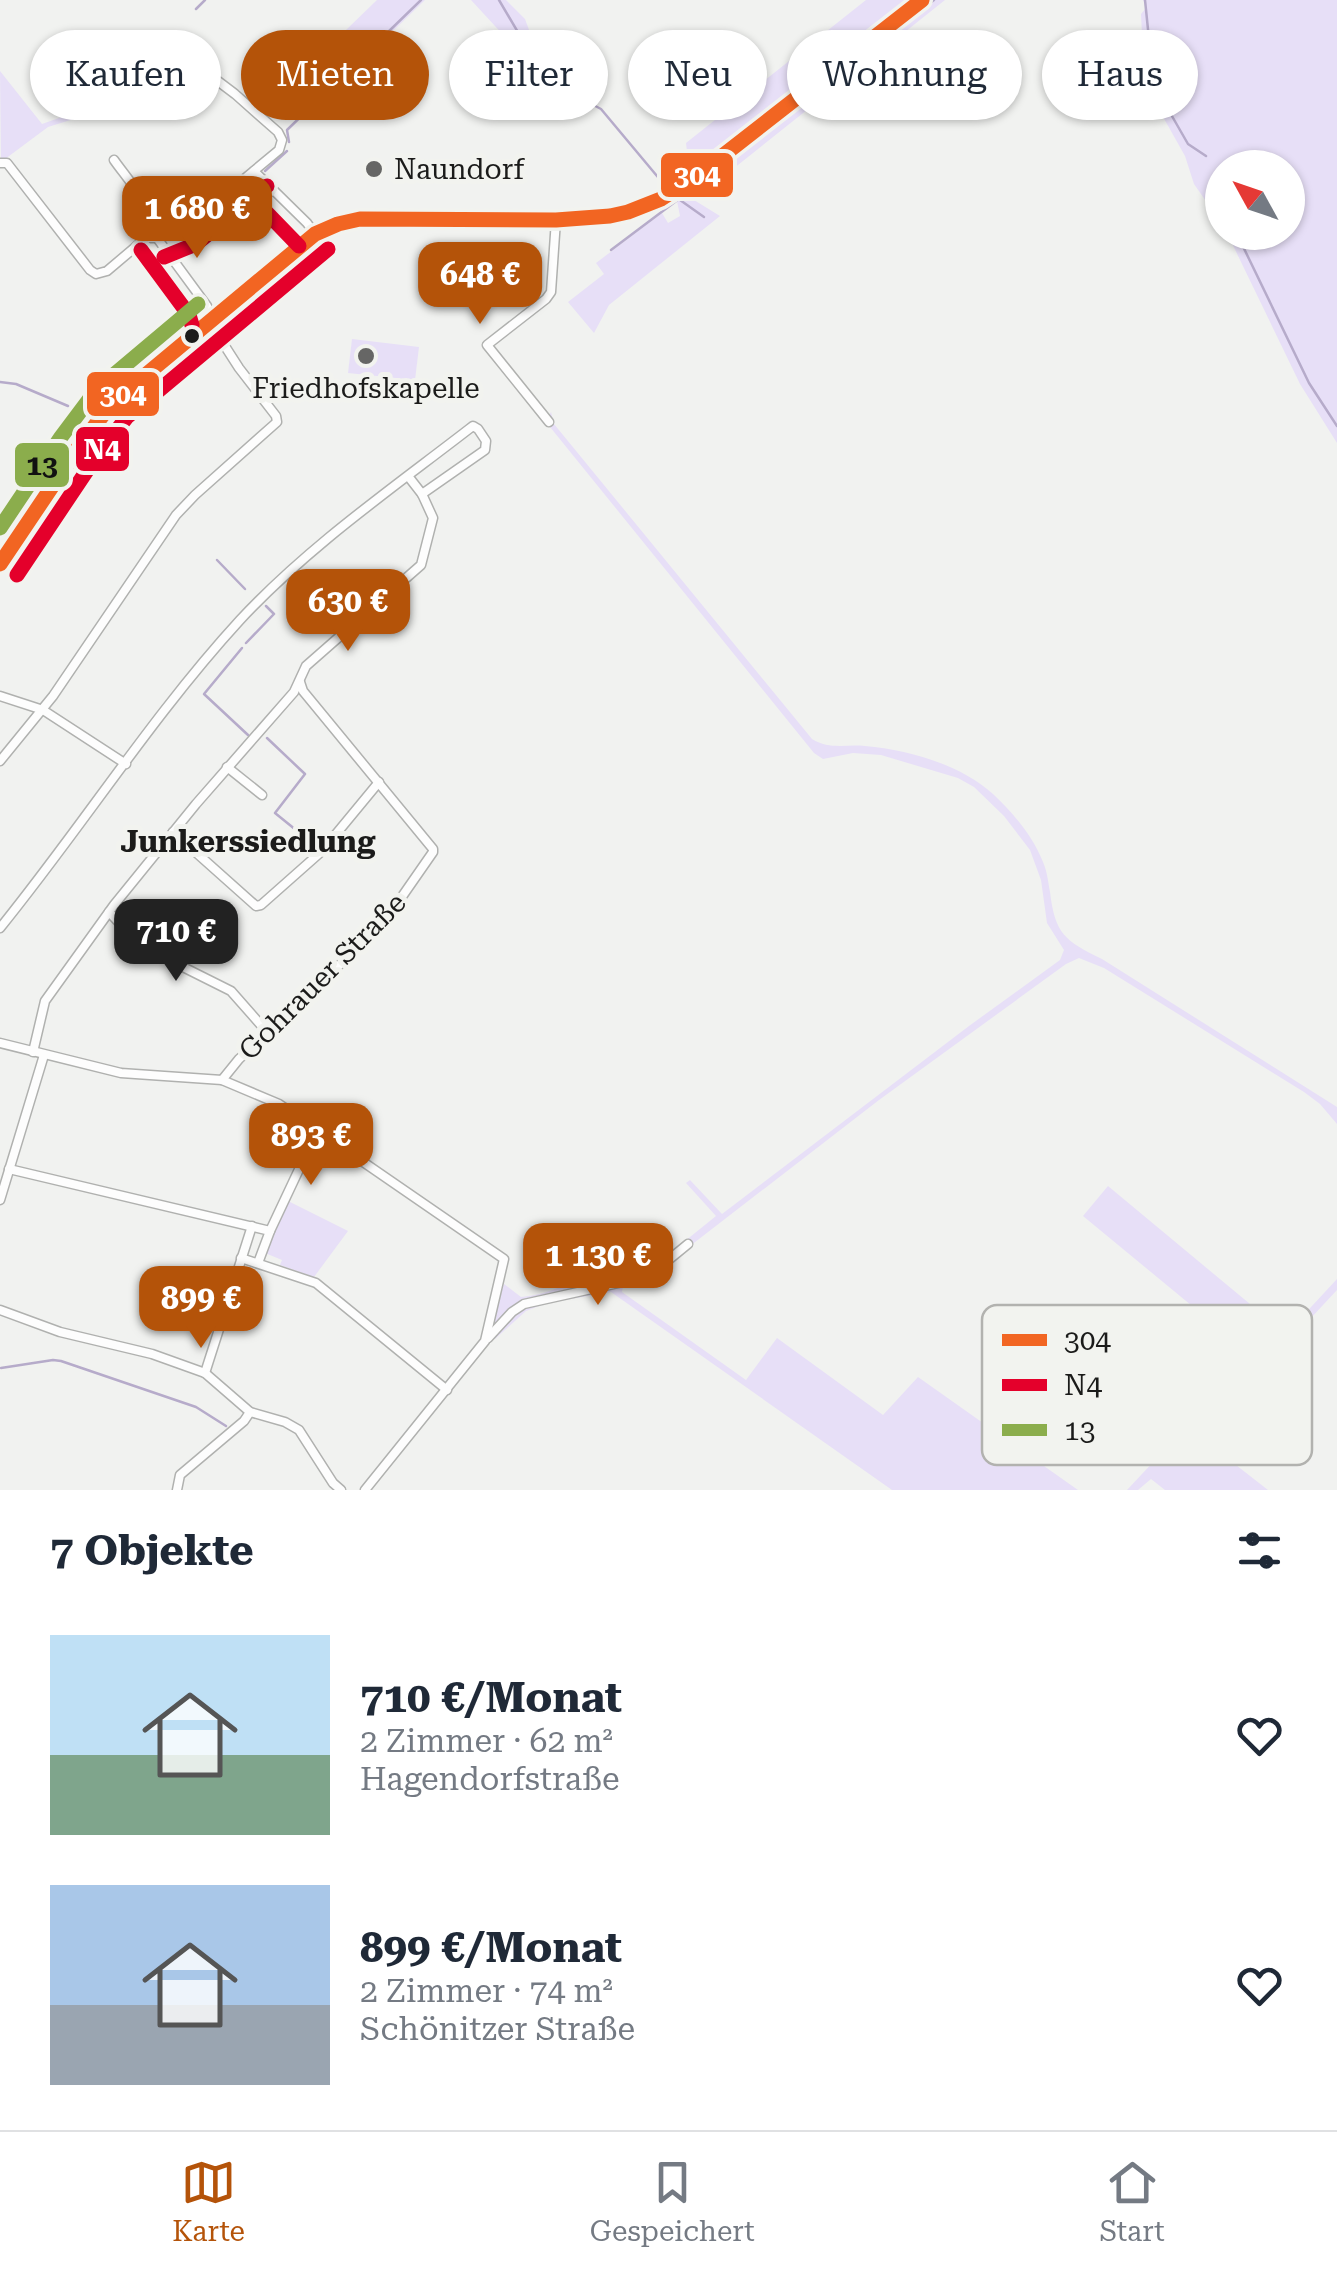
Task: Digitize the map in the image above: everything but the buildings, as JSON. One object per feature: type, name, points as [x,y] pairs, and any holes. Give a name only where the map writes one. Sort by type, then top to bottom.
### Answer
[{"type":"main road","points":[[0,564],[112,403],[315,234],[360,220],[556,220],[628,212],[673,192],[723,156],[922,0]]},
{"type":"street","points":[[4,163],[90,270],[96,274],[106,271],[146,238],[185,228],[282,144],[278,132],[221,83]]},
{"type":"street","points":[[0,761],[43,710],[176,515],[277,422],[212,326],[208,306],[158,238],[148,208],[114,160]]},
{"type":"street","points":[[254,171],[315,234]]},
{"type":"street","points":[[549,422],[487,345],[551,292],[556,220]]},
{"type":"street","points":[[0,928],[194,675],[255,604],[330,536],[473,426],[478,429],[486,441],[485,450],[422,494]]},
{"type":"street","points":[[32,1052],[46,1001],[109,912],[300,682],[306,666],[420,565],[433,518],[408,476]]},
{"type":"street","name":"Gohrauer Straße","points":[[222,1080],[392,911],[433,852],[303,691],[300,682]]},
{"type":"street","points":[[0,696],[43,710],[126,764]]},
{"type":"street","points":[[227,768],[262,795]]},
{"type":"street","points":[[173,832],[256,906],[261,906],[322,850],[379,782]]},
{"type":"street","points":[[109,912],[141,946],[232,991],[268,1032]]},
{"type":"street","points":[[0,1043],[122,1073],[222,1080],[279,1104],[504,1260],[485,1341]]},
{"type":"street","points":[[0,1200],[44,1055]]},
{"type":"street","points":[[258,1263],[318,1129]]},
{"type":"street","points":[[9,1169],[270,1231]]},
{"type":"street","points":[[205,1374],[252,1226]]},
{"type":"street","points":[[365,1490],[512,1312],[524,1304],[632,1280],[666,1262],[688,1244]]},
{"type":"street","points":[[241,1258],[316,1283],[447,1390]]},
{"type":"street","points":[[0,1310],[60,1332],[152,1354],[205,1374],[250,1412],[299,1430],[342,1490]]},
{"type":"street","points":[[177,1490],[180,1476],[250,1412]]},
{"type":"shaded area","points":[[377,0],[425,0],[394,30],[346,30]]},
{"type":"shaded area","points":[[471,0],[506,0],[525,19],[529,30],[499,30]]},
{"type":"shaded area","points":[[866,0],[945,0],[907,30],[828,30]]},
{"type":"shaded area","points":[[1143,0],[1337,0],[1337,443],[1300,384],[1235,250],[1305,250],[1305,150],[1205,150],[1205,200],[1165,120],[1198,120],[1198,30],[1142,30],[1141,14],[1147,7]]},
{"type":"shaded area","points":[[787,63],[787,120],[794,120],[694,200],[720,216],[609,305],[594,333],[568,302],[604,274],[596,263],[662,213],[668,223],[680,216],[676,196],[691,186],[686,143],[715,120],[767,120],[767,79]]},
{"type":"shaded area","points":[[0,71],[30,109],[30,120],[42,124],[71,120],[48,127],[1,162]]},
{"type":"shaded area","points":[[352,339],[419,347],[415,380],[348,373]]},
{"type":"shaded area","points":[[551,412],[554,424],[812,739],[831,746],[865,746],[916,755],[980,783],[1008,809],[1034,843],[1046,869],[1055,918],[1071,941],[1337,1107],[1337,1124],[1304,1092],[1104,968],[1079,958],[879,1100],[668,1263],[623,1286],[622,1292],[746,1380],[777,1338],[883,1415],[918,1377],[982,1422],[982,1465],[1043,1465],[1078,1490],[892,1490],[611,1292],[547,1303],[526,1311],[495,1339],[492,1325],[504,1284],[521,1297],[551,1291],[587,1271],[621,1242],[635,1258],[638,1270],[657,1260],[654,1254],[663,1248],[669,1254],[716,1216],[686,1183],[690,1180],[722,1214],[1060,960],[1064,950],[1047,923],[1041,880],[1030,850],[1004,816],[974,787],[958,778],[881,755],[853,753],[823,759],[814,753],[546,422]]},
{"type":"shaded area","points":[[1108,1186],[1251,1305],[1191,1305],[1083,1216]]},
{"type":"shaded area","points":[[288,1201],[348,1231],[314,1277],[280,1265],[282,1260],[265,1253]]},
{"type":"shaded area","points":[[1337,1279],[1337,1290],[1312,1317],[1312,1306]]},
{"type":"shaded area","points":[[1150,1465],[1236,1465],[1268,1490],[1165,1490],[1151,1479],[1138,1490],[1127,1490]]},
{"type":"waterway","points":[[196,9],[205,0]]},
{"type":"waterway","points":[[289,142],[287,130],[421,0]]},
{"type":"waterway","points":[[499,0],[546,80],[601,109],[667,188]]},
{"type":"waterway","points":[[760,137],[934,0]]},
{"type":"waterway","points":[[1145,0],[1157,90],[1188,144],[1205,155]]},
{"type":"waterway","points":[[611,250],[752,144]]},
{"type":"waterway","points":[[265,171],[287,151]]},
{"type":"waterway","points":[[680,200],[704,217]]},
{"type":"waterway","points":[[1245,250],[1309,383],[1337,426]]},
{"type":"waterway","points":[[0,382],[16,384],[68,406]]},
{"type":"waterway","points":[[217,560],[245,589]]},
{"type":"waterway","points":[[246,643],[274,614],[266,606]]},
{"type":"waterway","points":[[242,648],[204,694],[248,735]]},
{"type":"waterway","points":[[267,738],[305,774],[275,813],[312,843]]},
{"type":"waterway","points":[[1,1368],[61,1361],[196,1407],[226,1426]]},
{"type":"transit line","name":"304","points":[[0,564],[112,403],[315,234],[360,219],[556,220],[628,212],[661,199],[698,175],[922,0]]},
{"type":"transit line","name":"N4","points":[[240,185],[299,246]]},
{"type":"transit line","name":"N4","points":[[164,257],[196,244],[267,186]]},
{"type":"transit line","name":"N4","points":[[17,575],[127,417],[328,249]]},
{"type":"transit line","name":"N4","points":[[141,250],[189,315],[192,325]]},
{"type":"transit line","name":"13","points":[[0,528],[97,389],[198,304]]},
{"type":"place","name":"Naundorf","points":[[374,169]]},
{"type":"place","name":"Friedhofskapelle","points":[[366,356]]},
{"type":"district","name":"Junkerssiedlung","points":[[248,842]]}]
